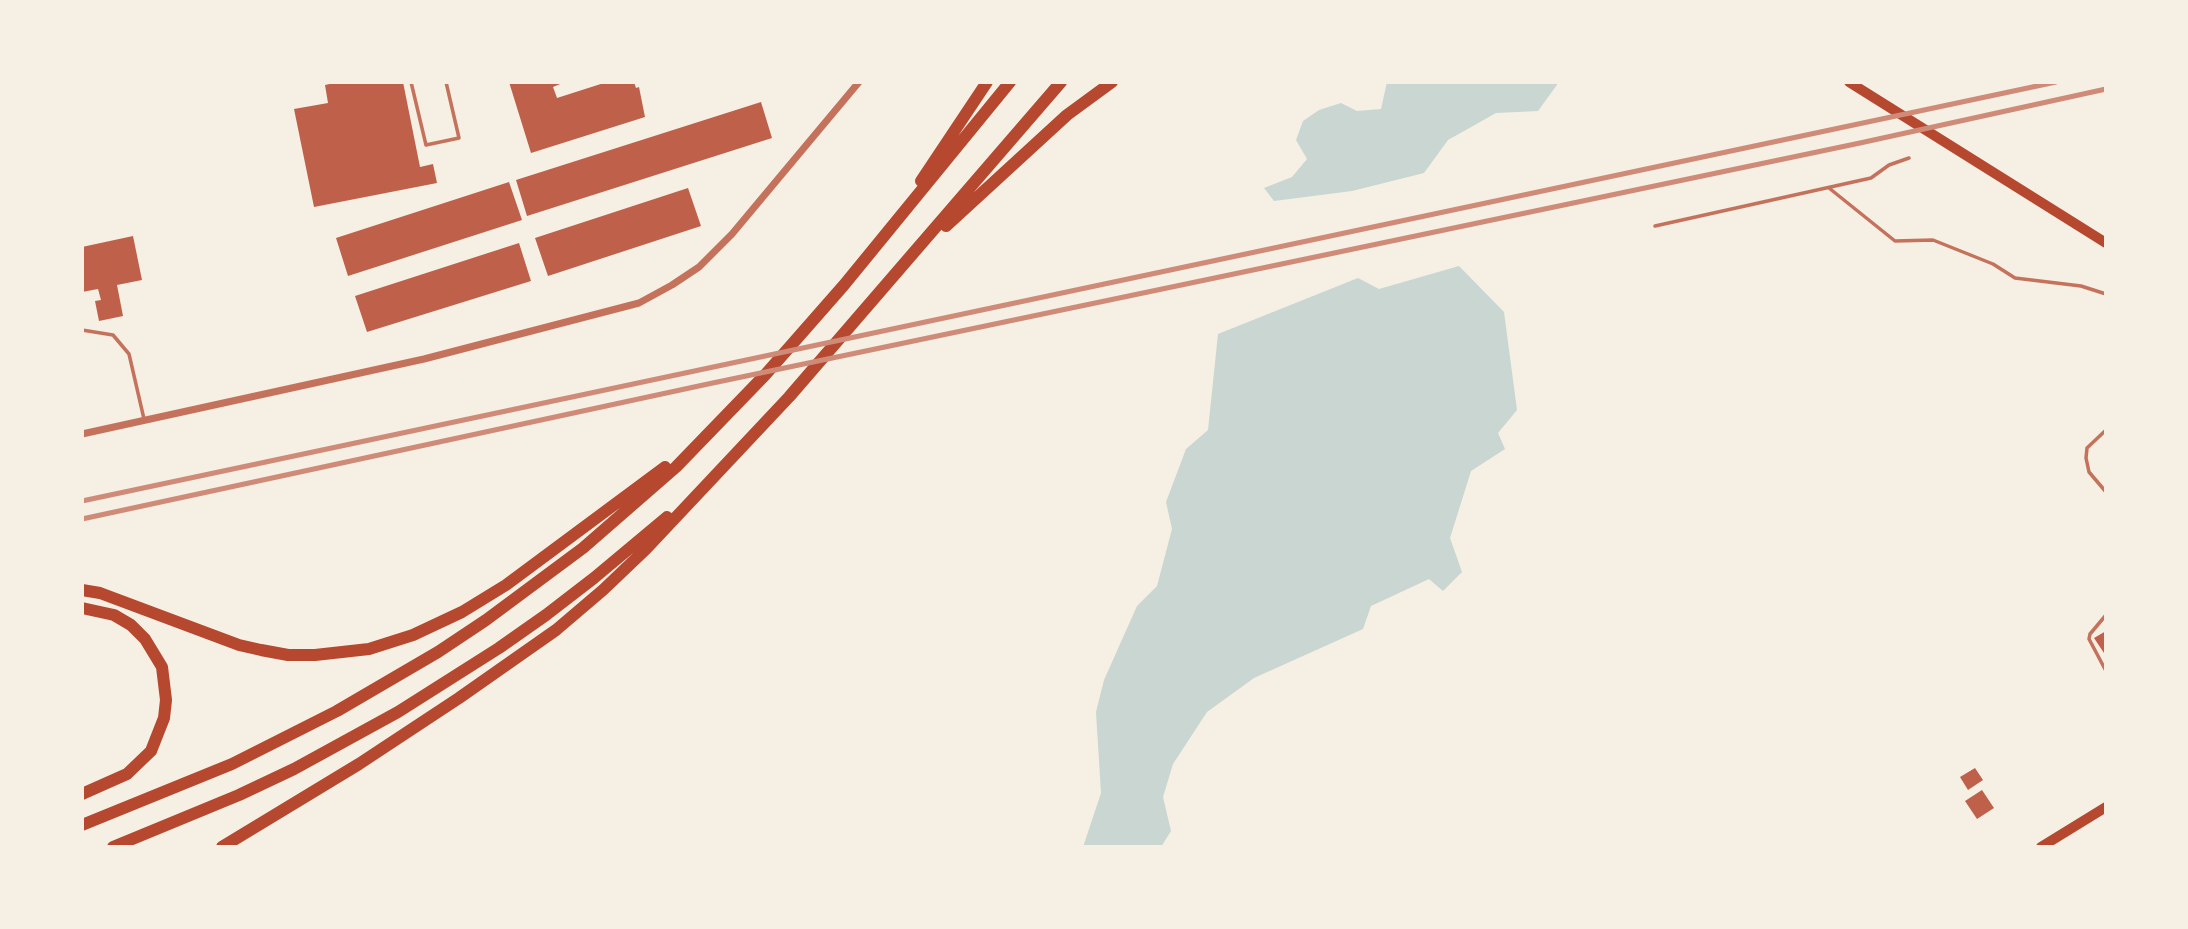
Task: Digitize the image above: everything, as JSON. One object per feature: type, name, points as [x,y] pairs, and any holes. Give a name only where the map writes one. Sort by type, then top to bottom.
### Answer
[{"type":"highway","points":[[887,232],[987,82]]},
{"type":"highway","points":[[82,825],[179,787],[285,739],[387,683],[438,652],[583,548],[656,485],[765,375],[844,285],[1010,82]]},
{"type":"highway","points":[[222,847],[410,732],[556,630],[603,590],[646,549],[765,422],[1061,82]]},
{"type":"highway","points":[[909,259],[1067,115],[1112,82]]},
{"type":"highway","points":[[113,847],[293,769],[398,712],[458,675],[537,621],[603,571],[686,500],[765,422]]},
{"type":"highway","points":[[82,590],[100,593],[239,645],[261,650],[288,655],[315,655],[369,649],[413,635],[462,612],[506,585],[710,433]]},
{"type":"highway","points":[[82,608],[114,615],[131,625],[145,639],[162,667],[166,700],[164,718],[150,751],[127,774],[82,794]]},
{"type":"main road","points":[[1849,82],[2106,243]]},
{"type":"main road","points":[[2041,847],[2106,807]]},
{"type":"street","points":[[82,434],[424,359],[639,303],[699,267],[716,250],[758,204],[859,82]]},
{"type":"lane","points":[[411,82],[426,145],[459,138],[446,82]]},
{"type":"lane","points":[[1655,226],[1871,178],[1889,165],[1909,158]]},
{"type":"lane","points":[[1829,188],[1895,241],[1933,240],[1993,264],[2015,278],[2081,286],[2106,294]]},
{"type":"lane","points":[[82,330],[113,335],[129,354],[144,421]]},
{"type":"lane","points":[[2106,430],[2087,447],[2086,458],[2089,472],[2106,492]]},
{"type":"lane","points":[[2106,615],[2089,639],[2106,671]]},
{"type":"shaded area","points":[[1387,82],[1559,82],[1538,111],[1496,113],[1448,140],[1424,173],[1352,191],[1274,201],[1264,188],[1292,177],[1307,159],[1296,140],[1303,121],[1319,110],[1341,103],[1357,111],[1381,109]]},
{"type":"shaded area","points":[[1459,266],[1504,312],[1517,410],[1498,433],[1505,449],[1471,471],[1450,538],[1462,572],[1443,591],[1429,579],[1371,606],[1363,629],[1254,678],[1207,712],[1173,764],[1163,797],[1171,831],[1161,847],[1083,847],[1101,793],[1096,712],[1104,680],[1137,606],[1157,586],[1172,529],[1166,502],[1186,449],[1208,430],[1218,334],[1358,278],[1379,289]]},
{"type":"building","points":[[339,82],[403,82],[420,167],[433,164],[437,183],[314,207],[294,109],[328,103],[325,85]]},
{"type":"building","points":[[509,82],[565,82],[553,87],[557,98],[607,82],[634,82],[636,88],[639,87],[645,117],[531,153]]},
{"type":"building","points":[[761,102],[772,138],[527,216],[516,180]]},
{"type":"building","points":[[509,182],[522,220],[348,276],[336,238]]},
{"type":"building","points":[[688,188],[701,226],[548,276],[535,238]]},
{"type":"building","points":[[133,236],[142,280],[117,285],[123,316],[99,321],[95,301],[101,300],[98,289],[82,292],[82,247]]},
{"type":"building","points":[[519,243],[531,281],[367,332],[355,296]]},
{"type":"building","points":[[2106,631],[2106,656],[2094,638]]},
{"type":"building","points":[[1975,768],[1983,780],[1968,790],[1960,777]]},
{"type":"building","points":[[1982,790],[1994,808],[1977,819],[1965,801]]},
{"type":"railway","points":[[82,501],[2056,82]]},
{"type":"railway","points":[[82,519],[2106,89]]}]
